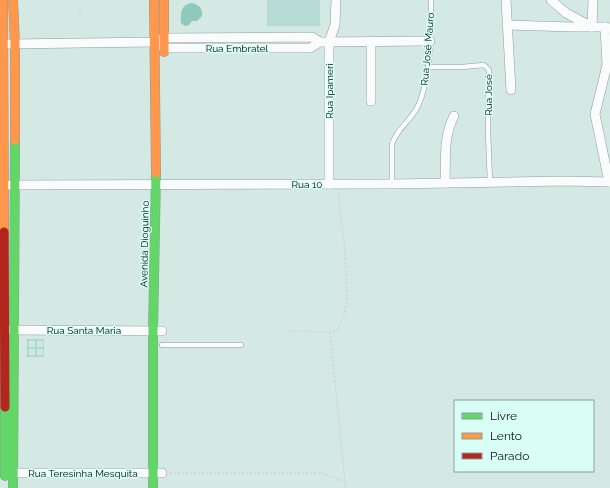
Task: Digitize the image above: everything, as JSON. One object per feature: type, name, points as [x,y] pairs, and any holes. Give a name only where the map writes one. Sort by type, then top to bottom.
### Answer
[{"type":"main road","points":[[3,0],[4,185],[14,451],[4,488]]},
{"type":"main road","points":[[10,330],[14,185],[15,44],[13,0]]},
{"type":"main road","name":"Avenida Dioguinho","points":[[154,0],[154,42],[163,285]]},
{"type":"main road","name":"Avenida Dioguinho","points":[[162,488],[157,473],[160,185],[164,0]]},
{"type":"main road","name":"Avenida Dioguinho","points":[[159,328],[162,349]]},
{"type":"main road","name":"Avenida Dioguinho","points":[[153,488],[157,473],[162,398]]},
{"type":"main road","points":[[9,473],[13,488]]},
{"type":"street","name":"Rua Ipameri","points":[[333,184],[324,42],[335,25],[336,0]]},
{"type":"street","points":[[506,0],[510,90]]},
{"type":"street","points":[[551,0],[566,13],[592,27]]},
{"type":"street","points":[[592,27],[593,0]]},
{"type":"street","points":[[507,25],[607,28],[607,65],[595,114],[609,182]]},
{"type":"street","name":"Rua Embratel","points":[[164,43],[312,37],[324,42],[430,41]]},
{"type":"street","points":[[371,42],[371,102]]},
{"type":"street","points":[[4,44],[164,43]]},
{"type":"street","points":[[445,183],[446,141],[448,129],[454,116]]},
{"type":"street","name":"Rua 10","points":[[4,185],[392,184],[564,181],[609,182]]},
{"type":"street","name":"Rua Santa Maria","points":[[10,330],[159,328]]},
{"type":"street","name":"Rua Teresinha Mesquita","points":[[9,473],[157,473]]},
{"type":"lane","name":"Rua José Mauro","points":[[392,184],[392,144],[396,133],[412,116],[419,104],[425,86],[430,41],[431,0]]},
{"type":"lane","name":"Rua José","points":[[428,67],[484,65],[489,70],[488,132],[490,182]]},
{"type":"lane","points":[[162,349],[241,345]]},
{"type":"path","points":[[79,17],[81,5]]},
{"type":"path","points":[[290,331],[330,332],[337,330],[342,321],[346,303],[345,251],[333,184]]},
{"type":"path","points":[[330,332],[345,488]]},
{"type":"path","points":[[157,473],[322,473],[345,482]]},
{"type":"shaded area","points":[[267,0],[320,0],[320,26],[267,26]]},
{"type":"shaded area","points":[[191,3],[200,7],[202,16],[197,21],[192,21],[189,25],[185,26],[181,23],[182,10],[187,4]]},
{"type":"shaded area","points":[[27,339],[44,339],[44,357],[26,357]]},
{"type":"traffic: fast","points":[[13,488],[15,140]]},
{"type":"traffic: fast","points":[[153,488],[153,331],[156,173]]},
{"type":"traffic: fast","points":[[5,407],[5,476]]},
{"type":"traffic: slow","points":[[3,0],[4,232]]},
{"type":"traffic: slow","points":[[13,0],[15,44],[15,140]]},
{"type":"traffic: slow","points":[[154,0],[156,173]]},
{"type":"traffic: slow","points":[[164,0],[164,52]]},
{"type":"traffic: jam","points":[[4,232],[5,407]]}]
